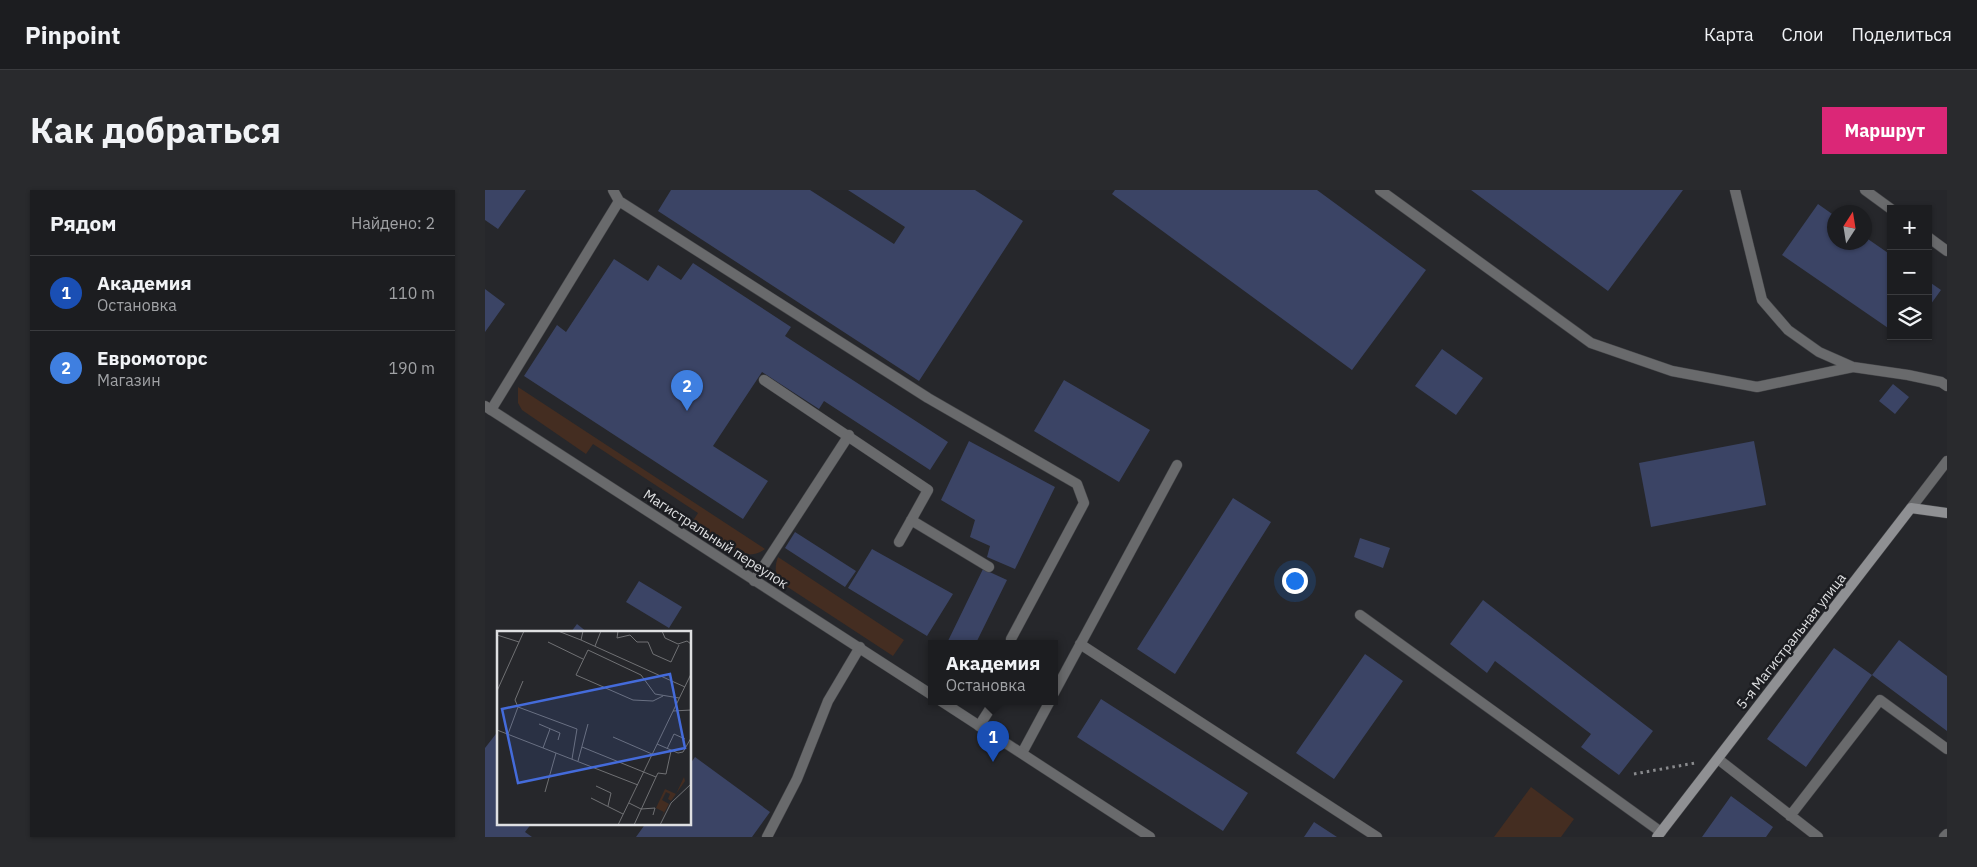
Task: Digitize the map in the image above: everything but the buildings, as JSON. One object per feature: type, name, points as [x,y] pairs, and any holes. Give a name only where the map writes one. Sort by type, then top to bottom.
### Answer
[{"type":"street","points":[[613,190],[619,201],[928,398],[1077,484],[1084,503],[1011,640]]},
{"type":"street","points":[[1380,190],[1591,343],[1672,371],[1757,388],[1853,367]]},
{"type":"street","points":[[1735,190],[1762,300],[1788,330],[1819,352],[1853,367],[1908,375],[1941,382],[1947,386]]},
{"type":"street","points":[[1865,190],[1887,206]]},
{"type":"street","points":[[488,408],[619,201]]},
{"type":"street","points":[[1932,240],[1947,251]]},
{"type":"street","points":[[764,380],[928,490],[899,542]]},
{"type":"street","name":"Магистральный переулок","points":[[488,408],[928,692]]},
{"type":"street","points":[[754,581],[849,436]]},
{"type":"street","name":"5-я Магистральная улица","points":[[1659,834],[1947,461]]},
{"type":"street","points":[[1058,685],[1177,465]]},
{"type":"street","points":[[1911,508],[1947,513]]},
{"type":"street","points":[[911,520],[989,568]]},
{"type":"street","points":[[1360,615],[1659,834]]},
{"type":"street","points":[[1080,644],[1377,837]]},
{"type":"street","points":[[767,837],[797,779],[828,701],[860,647]]},
{"type":"street","points":[[1791,816],[1880,700],[1947,749]]},
{"type":"street","points":[[947,705],[1150,837]]},
{"type":"street","points":[[979,726],[992,705]]},
{"type":"street","points":[[1022,754],[1048,705]]},
{"type":"street","points":[[1718,759],[1818,837]]},
{"type":"street","points":[[1944,837],[1947,834]]},
{"type":"path","points":[[1634,774],[1718,759]]},
{"type":"shaded area","points":[[518,387],[765,549],[756,554],[746,555],[717,542],[691,524],[698,513],[593,444],[586,454],[522,410],[518,403]]},
{"type":"shaded area","points":[[778,557],[904,640],[893,656],[783,584],[776,572]]},
{"type":"shaded area","points":[[1531,787],[1574,819],[1561,837],[1494,837]]},
{"type":"place","name":"Евромоторс","points":[[687,411]]},
{"type":"place","name":"Академия","points":[[993,762]]}]
